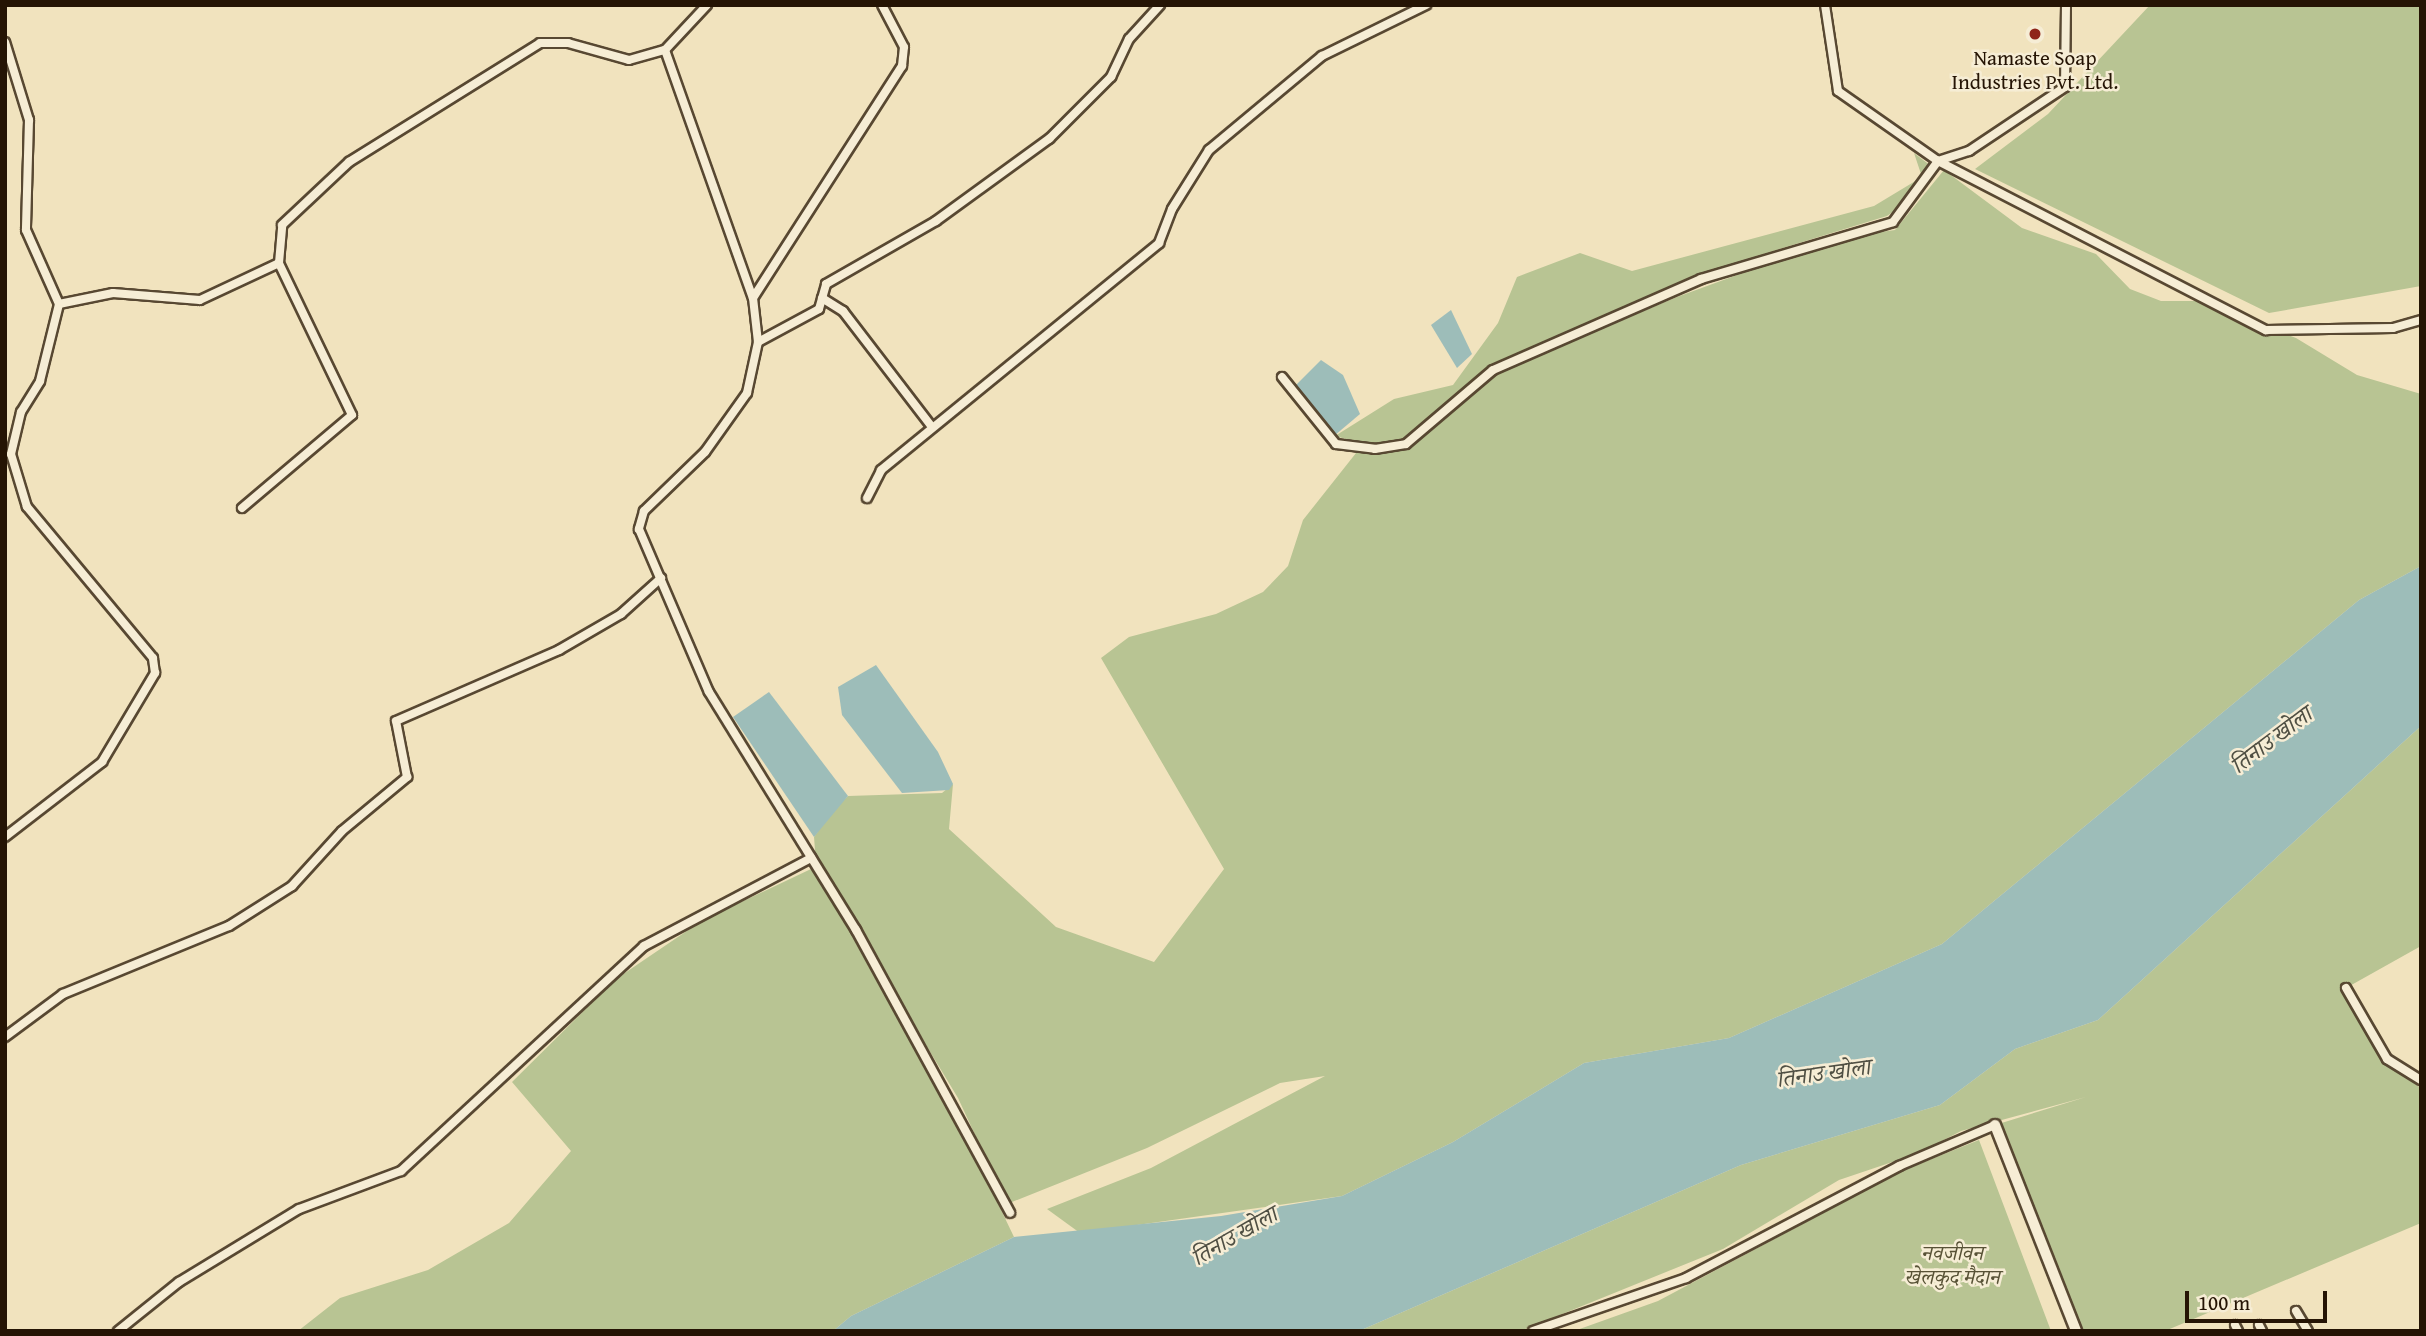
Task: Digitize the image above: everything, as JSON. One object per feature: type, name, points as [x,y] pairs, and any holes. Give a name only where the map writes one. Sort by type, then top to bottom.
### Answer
[{"type":"street","points":[[242,508],[352,415],[279,263],[282,225],[349,162],[540,43],[568,43],[629,60],[665,50],[707,5]]},
{"type":"street","points":[[753,298],[901,66],[904,47],[882,5]]},
{"type":"street","points":[[758,342],[819,309],[826,284],[936,221],[1049,139],[1111,76],[1129,39],[1160,5]]},
{"type":"street","points":[[867,498],[881,470],[932,427],[1094,302],[1159,243],[1172,209],[1209,150],[1322,56],[1426,5]]},
{"type":"street","points":[[1825,5],[1838,91],[1938,161],[2266,330],[2393,328],[2421,320]]},
{"type":"street","points":[[1282,376],[1336,444],[1375,449],[1406,444],[1493,370],[1701,279],[1893,222],[1938,161],[1969,151],[2065,87],[2066,5]]},
{"type":"street","points":[[5,42],[29,120],[26,230],[59,304],[40,381],[21,412],[11,454],[27,507],[153,658],[155,674],[102,762],[5,837]]},
{"type":"street","points":[[665,50],[753,298],[758,342],[747,393],[705,452],[640,520],[661,578],[709,692],[811,859],[1010,1213]]},
{"type":"street","points":[[59,304],[113,293],[200,300],[279,263]]},
{"type":"street","points":[[822,299],[842,311],[932,427]]},
{"type":"street","points":[[5,1037],[63,994],[229,926],[292,886],[341,831],[407,778],[397,721],[559,650],[621,614],[661,578]]},
{"type":"street","points":[[118,1331],[178,1282],[299,1209],[401,1171],[644,946],[811,859]]},
{"type":"street","points":[[2346,988],[2387,1059],[2421,1080]]},
{"type":"street","points":[[1533,1331],[1657,1291],[1899,1166],[1995,1125],[2076,1331]]},
{"type":"street","points":[[2296,1311],[2308,1331]]},
{"type":"green space","points":[[2150,5],[2421,5],[2421,286],[2269,313],[1975,169],[2048,114]]},
{"type":"green space","points":[[1914,153],[1931,166],[1903,205],[1887,216],[1702,273],[1485,373],[1416,437],[1375,447],[1335,436],[1394,399],[1453,385],[1498,323],[1517,277],[1580,253],[1632,271],[1874,206],[1922,177]]},
{"type":"green space","points":[[1944,170],[2022,228],[2096,254],[2130,289],[2161,301],[2198,301],[2296,338],[2357,375],[2421,394],[2421,566],[2359,600],[1942,944],[1729,1038],[1584,1063],[1453,1142],[1342,1196],[1080,1233],[1047,1209],[1151,1168],[1325,1076],[1280,1083],[1147,1148],[1007,1204],[958,1098],[816,863],[814,837],[830,814],[848,796],[942,793],[953,784],[949,829],[1056,927],[1154,962],[1224,869],[1101,658],[1129,637],[1216,614],[1263,592],[1288,566],[1303,520],[1360,448],[1374,453],[1412,444],[1496,373],[1677,297],[1838,238],[1895,230]]},
{"type":"green space","points":[[2421,726],[2421,946],[2346,988],[2387,1059],[2420,1088],[2421,1223],[2165,1331],[2076,1331],[1995,1125],[2086,1097],[1961,1131],[1919,1153],[1839,1180],[1723,1249],[1520,1331],[1359,1331],[1741,1165],[1940,1105],[2015,1049],[2098,1020]]},
{"type":"green space","points":[[811,869],[859,940],[955,1114],[1014,1237],[851,1316],[833,1331],[298,1331],[340,1298],[428,1270],[509,1223],[571,1151],[512,1082],[616,979],[703,920]]},
{"type":"green space","name":"नवजीवन खेलकुद मैदान","points":[[1979,1140],[2051,1331],[1574,1331],[1658,1301],[1904,1170]]},
{"type":"water","points":[[1451,310],[1472,354],[1457,368],[1431,325]]},
{"type":"water","points":[[1321,360],[1343,375],[1360,414],[1334,436],[1293,388]]},
{"type":"water","name":"तिनाउ खोला","points":[[2421,566],[2421,726],[2098,1020],[2015,1049],[1940,1105],[1741,1165],[1359,1331],[833,1331],[851,1316],[1014,1237],[1221,1216],[1342,1196],[1453,1142],[1584,1063],[1729,1038],[1942,944],[2359,600]]},
{"type":"water","points":[[876,665],[938,752],[953,784],[949,790],[902,793],[842,715],[838,687]]},
{"type":"water","points":[[769,692],[848,796],[814,837],[733,717]]},
{"type":"place","name":"Namaste Soap Industries Pvt. Ltd.","points":[[2035,34]]}]
